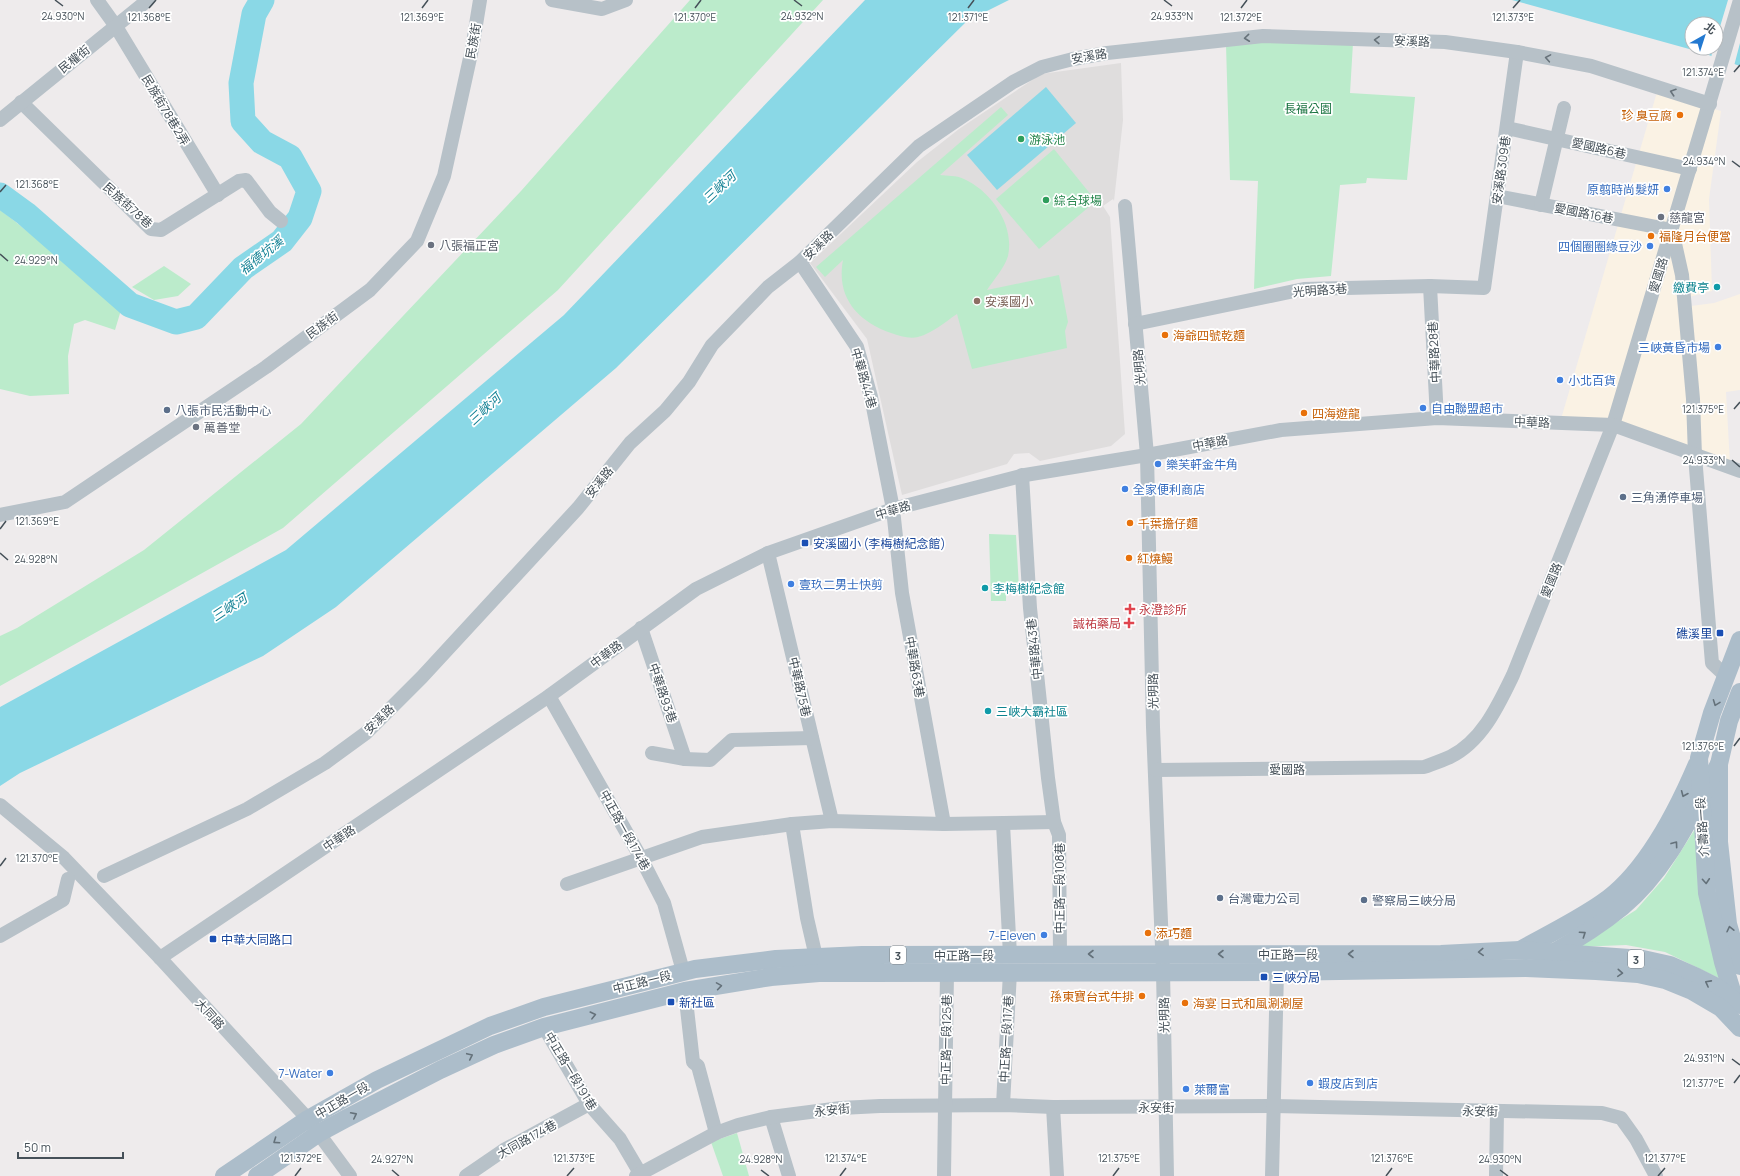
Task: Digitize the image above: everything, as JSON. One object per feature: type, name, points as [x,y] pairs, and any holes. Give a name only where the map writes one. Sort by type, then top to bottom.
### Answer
[{"type":"main road","name":"介壽路一段","points":[[1740,640],[1712,712],[1699,758],[1700,799],[1707,893],[1723,962],[1737,1002],[1740,1016]]},
{"type":"main road","name":"介壽路一段","points":[[1739,961],[1728,924],[1718,842],[1719,764],[1728,721],[1740,692]]},
{"type":"main road","points":[[1520,950],[1603,903],[1634,874],[1666,828],[1681,802],[1699,758]]},
{"type":"main road","points":[[1526,968],[1582,936],[1623,906],[1649,879],[1680,837],[1719,764]]},
{"type":"main road","name":"中正路一段","points":[[257,1176],[320,1133],[440,1070],[494,1045],[544,1027],[685,991],[771,977],[819,973],[1010,972],[1326,954],[1441,954],[1520,950],[1643,960],[1670,965],[1697,976],[1737,1002]]},
{"type":"main road","name":"中正路一段","points":[[224,1176],[308,1120],[377,1080],[490,1026],[544,1007],[683,971],[776,959],[816,957],[1060,954],[1277,972],[1526,968],[1638,974],[1665,980],[1692,991],[1721,1008],[1740,1028]]},
{"type":"main road","points":[[1326,954],[1326,972]]},
{"type":"street","name":"民族街78巷2弄","points":[[98,0],[115,25],[218,195]]},
{"type":"street","name":"民權街","points":[[0,120],[115,25],[148,0]]},
{"type":"street","name":"民族街","points":[[0,515],[65,502],[266,367],[358,299],[370,290],[417,241],[444,176],[472,49],[480,0]]},
{"type":"street","points":[[552,0],[602,9],[626,0]]},
{"type":"street","name":"愛國路","points":[[1156,770],[1424,767],[1451,756],[1475,739],[1498,707],[1513,675],[1613,425],[1740,0]]},
{"type":"street","name":"安溪路","points":[[104,876],[247,809],[325,763],[366,733],[427,671],[578,508],[630,443],[665,411],[688,382],[712,345],[768,287],[800,262],[918,146],[1013,82],[1042,67],[1073,59],[1107,53],[1263,36],[1444,42],[1517,52],[1591,66],[1710,104]]},
{"type":"street","name":"安溪路309巷","points":[[1484,288],[1517,52]]},
{"type":"street","name":"民族街78巷","points":[[21,102],[151,229],[161,230],[239,181],[246,180],[270,212],[281,221]]},
{"type":"street","points":[[1541,205],[1564,108]]},
{"type":"street","name":"愛國路6巷","points":[[1507,128],[1690,169]]},
{"type":"street","name":"愛國路16巷","points":[[1497,196],[1672,230]]},
{"type":"street","name":"光明路","points":[[1125,206],[1147,455],[1167,1176]]},
{"type":"street","points":[[1672,230],[1682,275],[1693,399],[1695,456],[1712,663],[1726,676]]},
{"type":"street","name":"中華路44巷","points":[[800,262],[857,347],[871,397],[893,509]]},
{"type":"street","name":"光明路3巷","points":[[1135,324],[1304,289],[1430,286],[1484,288]]},
{"type":"street","name":"中華路28巷","points":[[1430,286],[1437,418]]},
{"type":"street","name":"中華路","points":[[160,958],[550,696],[696,589],[768,552],[893,509],[1022,475],[1147,455],[1281,430],[1437,418],[1613,425],[1740,472]]},
{"type":"street","name":"中華路43巷","points":[[1022,475],[1030,608],[1054,822]]},
{"type":"street","name":"中華路63巷","points":[[893,509],[902,593],[944,824]]},
{"type":"street","name":"中華路75巷","points":[[768,552],[832,821]]},
{"type":"street","name":"中華路93巷","points":[[642,628],[685,759]]},
{"type":"street","name":"中正路一段174巷","points":[[550,696],[641,858],[664,903],[683,971]]},
{"type":"street","points":[[652,753],[685,759],[710,760],[732,740],[812,738]]},
{"type":"street","name":"大同路","points":[[0,805],[64,858],[160,958],[320,1133],[350,1176]]},
{"type":"street","points":[[567,884],[702,837],[792,824],[832,821],[944,824],[1054,822]]},
{"type":"street","name":"中正路一段108巷","points":[[1054,822],[1059,835],[1060,954]]},
{"type":"street","points":[[792,824],[807,918],[816,957]]},
{"type":"street","points":[[1003,824],[1010,955]]},
{"type":"street","points":[[0,936],[63,900],[68,879]]},
{"type":"street","name":"中正路一段117巷","points":[[1003,1105],[1010,972]]},
{"type":"street","points":[[1272,1176],[1277,972]]},
{"type":"street","name":"中正路一段125巷","points":[[944,1176],[947,973]]},
{"type":"street","points":[[685,991],[693,1062],[698,1066],[716,1133]]},
{"type":"street","name":"中正路一段191巷","points":[[544,1027],[589,1104],[620,1139],[638,1175]]},
{"type":"street","name":"大同路174巷","points":[[466,1176],[504,1150],[589,1104]]},
{"type":"street","name":"永安街","points":[[638,1175],[716,1133],[738,1125],[771,1117],[872,1107],[1003,1105],[1053,1107],[1274,1106],[1602,1113],[1620,1118],[1636,1139],[1656,1176]]},
{"type":"street","points":[[1053,1107],[1057,1176]]},
{"type":"street","points":[[1496,1176],[1497,1111]]},
{"type":"street","points":[[771,1117],[789,1176]]},
{"type":"shaded area","name":"安溪國小","points":[[1121,63],[1123,120],[1114,201],[1113,199],[1103,206],[1110,217],[1125,434],[1111,446],[1040,461],[1029,453],[1014,454],[1007,464],[902,495],[867,339],[810,263],[917,162],[959,129],[1041,74]]},
{"type":"shaded area","points":[[1657,92],[1721,111],[1709,199],[1712,291],[1689,297],[1691,306],[1714,303],[1740,294],[1740,390],[1726,392],[1730,464],[1610,421],[1561,419]]},
{"type":"green space","points":[[690,0],[823,0],[558,290],[283,528],[0,686],[0,636],[17,628],[144,550],[301,424],[521,191]]},
{"type":"green space","name":"長福公園","points":[[1263,41],[1353,43],[1350,93],[1415,97],[1407,180],[1367,178],[1366,183],[1340,185],[1331,276],[1297,279],[1254,289],[1258,181],[1230,180],[1226,45]]},
{"type":"green space","points":[[1001,107],[1008,115],[940,175],[958,177],[974,184],[992,200],[1004,221],[1008,233],[1008,256],[1001,270],[987,290],[1059,275],[1068,322],[1065,331],[1067,348],[972,369],[957,314],[934,330],[915,338],[891,333],[868,322],[852,306],[846,296],[843,285],[843,260],[825,277],[816,267]]},
{"type":"green space","name":"綜合球場","points":[[1054,149],[1096,201],[1039,249],[996,199]]},
{"type":"green space","points":[[0,210],[31,234],[121,310],[115,330],[85,320],[74,324],[68,356],[69,394],[30,396],[0,389]]},
{"type":"green space","points":[[164,266],[191,284],[178,296],[154,300],[132,287]]},
{"type":"green space","points":[[989,534],[1016,535],[1019,588],[1006,587],[1006,601],[991,601]]},
{"type":"green space","points":[[1695,829],[1721,979],[1665,952],[1626,945],[1577,947],[1636,910],[1664,878]]},
{"type":"green space","points":[[737,1133],[749,1176],[723,1176],[711,1142]]},
{"type":"water","name":"三峽河","points":[[865,0],[1009,0],[967,21],[616,368],[336,607],[263,656],[20,773],[0,786],[0,707],[286,550],[564,315]]},
{"type":"water","points":[[1512,0],[1740,0],[1740,66],[1711,56],[1724,56],[1724,16],[1684,16],[1684,48]]},
{"type":"water","name":"游泳池","points":[[1046,87],[1076,123],[997,190],[967,155]]},
{"type":"pier","points":[[1728,0],[1740,0],[1740,43],[1734,66],[1711,58],[1711,56],[1724,56],[1723,16]]},
{"type":"waterway","name":"福德坑溪","points":[[0,195],[26,214],[130,305],[176,322],[196,317],[243,268],[282,241],[300,218],[309,191],[290,157],[262,142],[243,121],[241,83],[254,14],[262,0]]},
{"type":"place","name":"珍 臭豆腐","points":[[1680,115]]},
{"type":"place","name":"游泳池","points":[[1021,139]]},
{"type":"place","name":"原翦時尚髮妍","points":[[1667,189]]},
{"type":"place","name":"綜合球場","points":[[1046,200]]},
{"type":"place","name":"慈龍宮","points":[[1661,217]]},
{"type":"place","name":"福隆月台便當","points":[[1651,236]]},
{"type":"place","name":"八張福正宮","points":[[431,245]]},
{"type":"place","name":"四個圈圈綠豆沙","points":[[1650,246]]},
{"type":"place","name":"繳費亭","points":[[1717,287]]},
{"type":"place","name":"安溪國小","points":[[977,301]]},
{"type":"place","name":"海爺四號乾麵","points":[[1165,335]]},
{"type":"place","name":"三峽黃昏市場","points":[[1718,347]]},
{"type":"place","name":"小北百貨","points":[[1560,380]]},
{"type":"place","name":"自由聯盟超市","points":[[1423,408]]},
{"type":"place","name":"八張市民活動中心","points":[[167,410]]},
{"type":"place","name":"四海遊龍","points":[[1304,413]]},
{"type":"place","name":"萬善堂","points":[[196,427]]},
{"type":"place","name":"樂芙軒金牛角","points":[[1158,464]]},
{"type":"place","name":"全家便利商店","points":[[1125,489]]},
{"type":"place","name":"三角湧停車場","points":[[1623,497]]},
{"type":"place","name":"千葉擔仔麵","points":[[1130,523]]},
{"type":"place","name":"安溪國小 (李梅樹紀念館)","points":[[805,543]]},
{"type":"place","name":"紅燒鰻","points":[[1129,558]]},
{"type":"place","name":"壹玖二男士快剪","points":[[791,584]]},
{"type":"place","name":"李梅樹紀念館","points":[[985,588]]},
{"type":"place","name":"永澄診所","points":[[1130,609]]},
{"type":"place","name":"誠祐藥局","points":[[1129,623]]},
{"type":"place","name":"礁溪里","points":[[1720,633]]},
{"type":"place","name":"三峽大霸社區","points":[[988,711]]},
{"type":"place","name":"台灣電力公司","points":[[1220,898]]},
{"type":"place","name":"警察局三峽分局","points":[[1364,900]]},
{"type":"place","name":"添巧麵","points":[[1148,933]]},
{"type":"place","name":"7-Eleven","points":[[1044,935]]},
{"type":"place","name":"中華大同路口","points":[[213,939]]},
{"type":"place","name":"三峽分局","points":[[1264,977]]},
{"type":"place","name":"孫東寶台式牛排","points":[[1142,996]]},
{"type":"place","name":"新社區","points":[[671,1002]]},
{"type":"place","name":"海宴 日式和風涮涮屋","points":[[1185,1003]]},
{"type":"place","name":"7-Water","points":[[330,1073]]},
{"type":"place","name":"蝦皮店到店","points":[[1310,1083]]},
{"type":"place","name":"萊爾富","points":[[1186,1089]]}]
